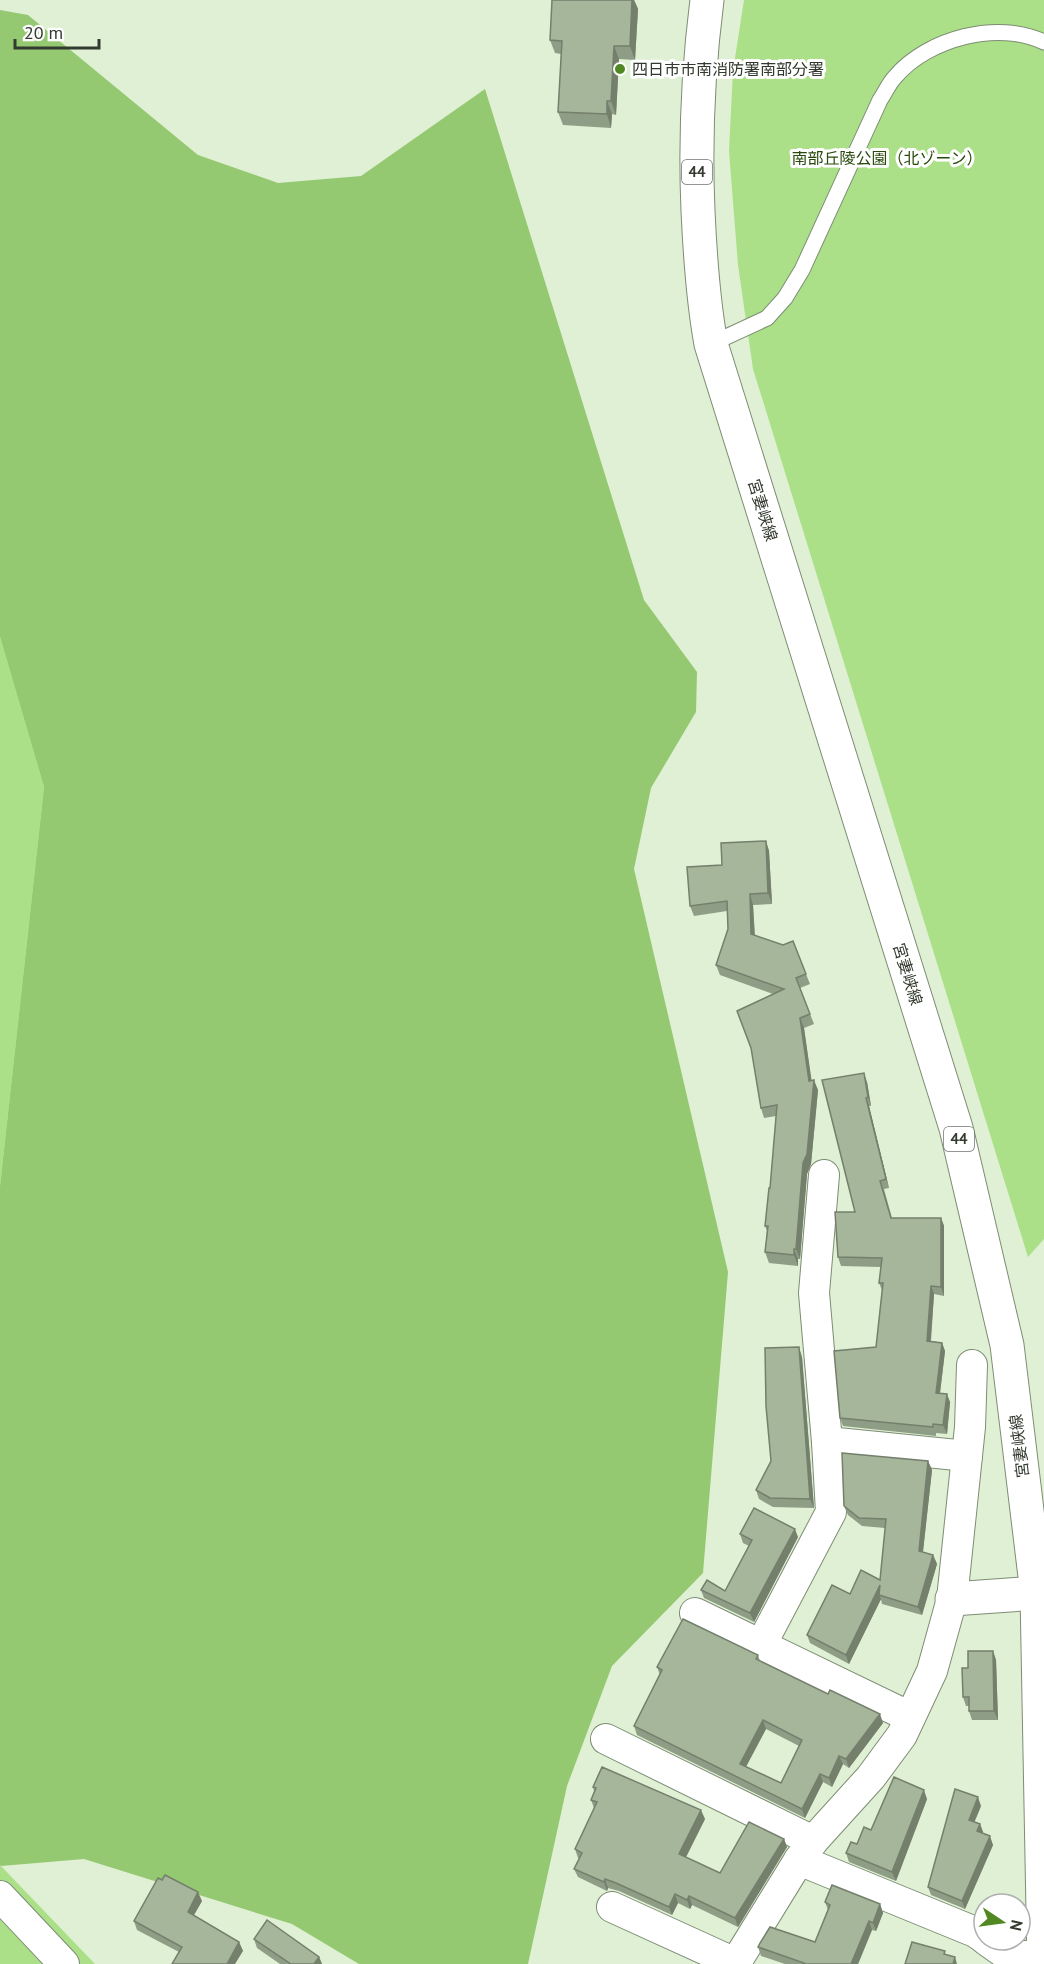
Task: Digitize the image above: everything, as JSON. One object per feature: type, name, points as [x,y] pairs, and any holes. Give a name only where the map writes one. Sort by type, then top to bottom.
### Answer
[{"type":"main road","name":"宮妻峡線","points":[[707,0],[698,93],[696,151],[700,251],[711,344],[956,1128],[1007,1345],[1037,1593],[1044,1964]]},
{"type":"main road","points":[[952,1599],[1037,1593]]},
{"type":"street","points":[[762,1646],[831,1512],[814,1293],[824,1175]]},
{"type":"street","points":[[612,1907],[735,1964],[806,1851],[871,1777],[902,1735],[932,1671],[952,1599],[967,1455],[972,1365]]},
{"type":"street","points":[[827,1442],[967,1455]]},
{"type":"street","points":[[695,1613],[910,1718]]},
{"type":"street","points":[[606,1739],[806,1851],[972,1931]]},
{"type":"street","points":[[0,1896],[64,1964]]},
{"type":"street","points":[[1003,1952],[1010,1957],[1044,1955]]},
{"type":"lane","points":[[711,344],[767,318],[785,298],[802,270],[880,100],[895,77],[933,47],[953,39],[997,33],[1018,34],[1044,42]]},
{"type":"green space","name":"南部丘陵公園（北ゾーン）","points":[[744,0],[1044,0],[1044,1239],[1028,1257],[753,369],[738,265],[729,151],[733,71]]},
{"type":"green space","points":[[0,10],[28,15],[198,155],[278,183],[361,176],[485,89],[644,600],[697,672],[696,712],[651,788],[634,869],[728,1272],[703,1573],[612,1666],[567,1786],[528,1964],[359,1964],[292,1924],[84,1859],[0,1865],[0,1186],[44,787],[0,637]]},
{"type":"green space","points":[[0,637],[44,787],[0,1186]]},
{"type":"green space","points":[[0,1865],[95,1964],[0,1964]]},
{"type":"building","points":[[552,0],[632,0],[630,46],[614,46],[611,101],[607,101],[607,114],[558,112],[562,41],[550,40]]},
{"type":"building","points":[[766,841],[768,893],[750,894],[751,934],[783,945],[793,941],[806,974],[796,978],[810,1014],[800,1018],[809,1081],[814,1080],[794,1255],[765,1252],[768,1226],[765,1226],[777,1105],[761,1108],[751,1048],[737,1011],[784,989],[716,965],[728,929],[727,901],[690,906],[687,867],[722,865],[721,843]]},
{"type":"building","points":[[864,1073],[868,1097],[866,1098],[886,1179],[880,1181],[891,1218],[941,1218],[941,1287],[931,1286],[927,1341],[942,1343],[936,1393],[947,1394],[943,1425],[933,1424],[933,1427],[840,1418],[834,1351],[876,1347],[883,1283],[879,1283],[882,1258],[838,1257],[835,1212],[855,1212],[822,1080]]},
{"type":"building","points":[[799,1347],[810,1499],[770,1498],[756,1490],[771,1461],[766,1406],[765,1348]]},
{"type":"building","points":[[842,1453],[928,1461],[919,1551],[933,1555],[918,1607],[879,1595],[880,1585],[846,1655],[807,1635],[832,1585],[850,1594],[861,1570],[880,1580],[886,1519],[859,1518],[844,1506]]},
{"type":"building","points":[[754,1508],[795,1529],[750,1613],[701,1590],[707,1580],[725,1591],[752,1540],[740,1534]]},
{"type":"building","points":[[683,1619],[758,1655],[756,1659],[828,1694],[830,1690],[880,1714],[846,1759],[839,1756],[829,1778],[820,1774],[802,1809],[634,1726],[662,1670],[657,1667]],"holes":[[[763,1720],[802,1740],[781,1783],[740,1764]]]},
{"type":"building","points":[[968,1651],[993,1651],[994,1711],[969,1711],[969,1697],[963,1697],[962,1668],[968,1668]]},
{"type":"building","points":[[602,1767],[701,1810],[679,1854],[720,1873],[749,1822],[784,1839],[735,1918],[689,1896],[687,1900],[675,1894],[669,1907],[616,1883],[605,1879],[604,1882],[574,1869],[582,1853],[575,1849],[597,1802],[591,1800],[596,1788],[593,1787]]},
{"type":"building","points":[[894,1777],[924,1790],[892,1872],[846,1853],[851,1842],[857,1844],[864,1827],[871,1830]]},
{"type":"building","points":[[955,1789],[978,1797],[969,1820],[980,1824],[977,1831],[990,1836],[962,1901],[928,1887]]},
{"type":"building","points":[[165,1875],[198,1892],[188,1912],[239,1942],[227,1964],[172,1964],[182,1947],[134,1921],[158,1878],[162,1880]]},
{"type":"building","points":[[832,1885],[880,1904],[873,1923],[869,1921],[851,1964],[803,1964],[758,1947],[770,1927],[815,1942],[830,1905],[825,1902]]},
{"type":"building","points":[[267,1920],[319,1957],[314,1964],[291,1964],[254,1939]]},
{"type":"building","points":[[912,1942],[945,1951],[944,1954],[955,1957],[953,1964],[905,1964]]},
{"type":"place","name":"四日市市南消防署南部分署","points":[[620,69]]}]
